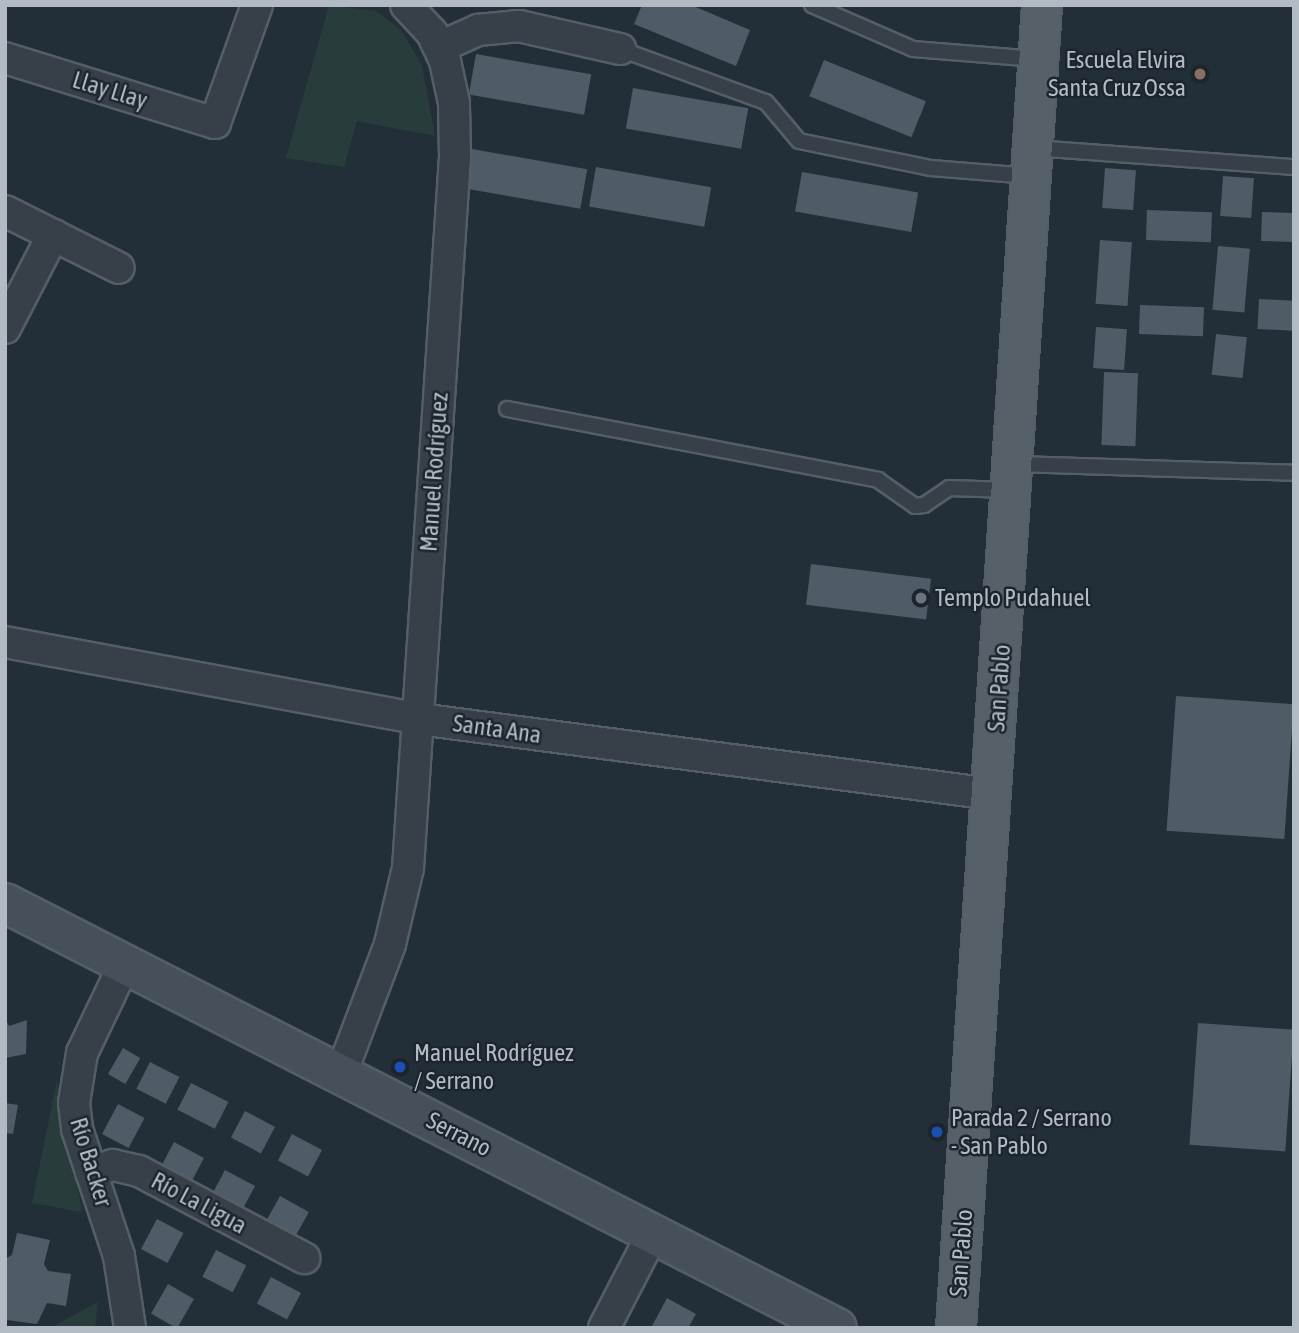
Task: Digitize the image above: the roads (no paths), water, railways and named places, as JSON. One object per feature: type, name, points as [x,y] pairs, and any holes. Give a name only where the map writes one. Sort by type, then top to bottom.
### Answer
[{"type":"main road","name":"San Pablo","points":[[956,1328],[1042,5]]},
{"type":"main road","name":"Serrano","points":[[5,903],[837,1328]]},
{"type":"street","name":"Llay Llay","points":[[5,58],[215,123],[257,5]]},
{"type":"street","points":[[406,5],[440,47],[478,30],[519,26],[620,49]]},
{"type":"street","name":"Manuel Rodríguez","points":[[341,1074],[403,896],[419,719],[455,144],[454,103],[440,47]]},
{"type":"street","points":[[5,211],[119,268]]},
{"type":"street","points":[[5,328],[53,235]]},
{"type":"street","name":"Santa Ana","points":[[5,642],[419,719],[992,794]]},
{"type":"street","name":"Río Backer","points":[[125,963],[92,1027],[75,1079],[77,1129],[119,1256],[130,1328]]},
{"type":"street","name":"Río La Ligua","points":[[91,1172],[113,1164],[139,1171],[304,1258]]},
{"type":"street","points":[[604,1328],[653,1233]]},
{"type":"lane","points":[[812,5],[914,49],[1038,60]]},
{"type":"lane","points":[[620,49],[766,102],[799,141],[931,168],[1032,162],[1294,167]]},
{"type":"lane","points":[[508,409],[878,480],[915,506],[924,505],[949,488],[1012,477],[1294,472]]},
{"type":"place","name":"Escuela Elvira Santa Cruz Ossa","points":[[1200,74]]},
{"type":"place","name":"Templo Pudahuel","points":[[921,598]]},
{"type":"place","name":"Manuel Rodríguez / Serrano","points":[[400,1067]]},
{"type":"place","name":"Parada 2 / Serrano - San Pablo","points":[[937,1132]]}]
